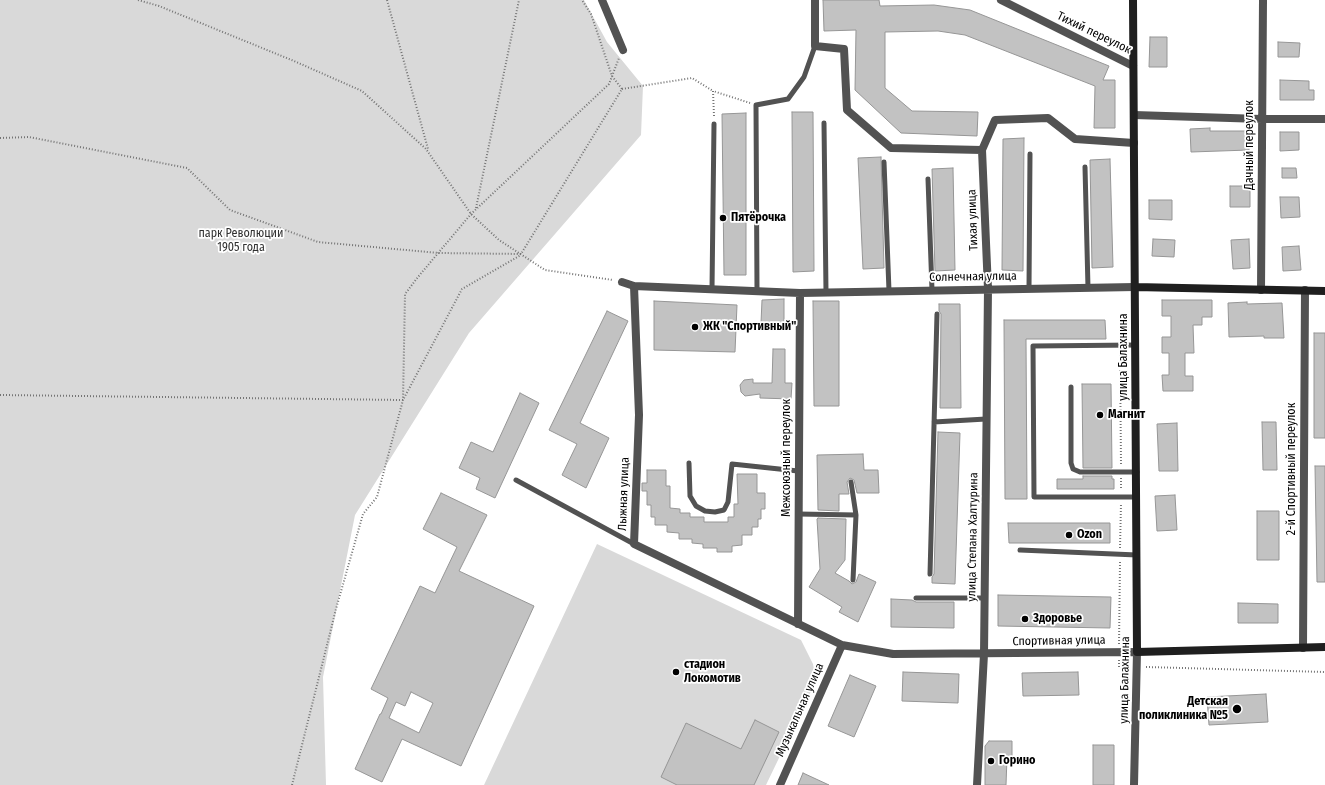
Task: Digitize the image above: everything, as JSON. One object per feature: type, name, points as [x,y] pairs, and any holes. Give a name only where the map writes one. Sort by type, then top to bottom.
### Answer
[{"type":"street","points":[[602,0],[623,50]]},
{"type":"street","points":[[815,0],[815,46],[844,49],[847,110],[891,148],[982,150],[995,120],[1048,118],[1075,139],[1134,143]]},
{"type":"street","name":"Тихий переулок","points":[[1001,0],[1133,66]]},
{"type":"street","name":"улица Балахнина","points":[[1133,0],[1137,497],[1137,667],[1134,785]]},
{"type":"street","name":"Дачный переулок","points":[[1261,290],[1263,0]]},
{"type":"street","points":[[1134,115],[1262,119],[1325,119]]},
{"type":"street","name":"Тихая улица","points":[[982,150],[988,289]]},
{"type":"street","name":"Солнечная улица","points":[[622,282],[634,286],[800,292],[1135,287],[1325,291]]},
{"type":"street","name":"Лыжная улица","points":[[634,286],[639,415],[634,544],[798,624]]},
{"type":"street","name":"улица Степана Халтурина","points":[[977,785],[984,654],[988,289]]},
{"type":"street","name":"2-й Спортивный переулок","points":[[1303,648],[1305,290]]},
{"type":"street","name":"Межсоюзный переулок","points":[[798,624],[800,292]]},
{"type":"street","name":"Спортивная улица","points":[[798,624],[842,645],[893,654],[1137,652],[1325,647]]},
{"type":"street","name":"Музыкальная улица","points":[[780,785],[842,645]]},
{"type":"lane","points":[[757,291],[756,105],[788,99],[804,77],[815,46]]},
{"type":"lane","points":[[824,123],[826,292]]},
{"type":"lane","points":[[712,289],[714,124]]},
{"type":"lane","points":[[1029,288],[1030,154]]},
{"type":"lane","points":[[884,162],[889,291]]},
{"type":"lane","points":[[1085,167],[1088,288]]},
{"type":"lane","points":[[928,179],[932,290]]},
{"type":"lane","points":[[930,574],[937,314]]},
{"type":"lane","points":[[1136,345],[1033,346],[1034,497],[1137,497]]},
{"type":"lane","points":[[1071,387],[1071,463],[1073,469],[1080,472],[1136,472]]},
{"type":"lane","points":[[934,422],[986,419]]},
{"type":"lane","points":[[689,463],[690,496],[696,506],[705,511],[715,512],[724,510],[728,502],[732,464],[798,471]]},
{"type":"lane","points":[[516,480],[634,544]]},
{"type":"lane","points":[[851,482],[856,515],[853,580]]},
{"type":"lane","points":[[798,514],[856,515]]},
{"type":"lane","points":[[1020,550],[1137,555]]},
{"type":"lane","points":[[916,598],[984,598]]},
{"type":"path","points":[[138,0],[173,12],[294,61],[362,91],[429,152],[471,214],[499,240],[545,270],[622,282]]},
{"type":"path","points":[[387,0],[429,152]]},
{"type":"path","points":[[476,210],[519,0]]},
{"type":"path","points":[[582,0],[591,14],[612,76],[622,89]]},
{"type":"path","points":[[403,400],[405,294],[471,214],[609,84],[623,50]]},
{"type":"path","points":[[292,785],[336,609],[363,514],[377,497],[403,400],[462,289],[521,254],[622,89],[692,78],[713,91],[756,105]]},
{"type":"path","points":[[713,91],[714,124]]},
{"type":"path","points":[[0,138],[29,137],[187,168],[230,210],[318,242],[439,253],[521,254]]},
{"type":"path","points":[[1120,346],[1121,497],[1119,667],[1325,672]]},
{"type":"path","points":[[0,395],[403,400]]},
{"type":"green space","name":"парк Революции 1905 года","points":[[0,0],[584,0],[607,42],[643,86],[641,135],[469,333],[355,515],[323,677],[326,785],[0,785]]},
{"type":"green space","name":"стадион Локомотив","points":[[597,544],[801,640],[813,664],[816,681],[766,785],[484,785]]},
{"type":"building","points":[[823,0],[879,0],[880,6],[934,5],[970,10],[1109,66],[1103,80],[1115,80],[1115,128],[1094,128],[1095,86],[965,35],[938,31],[885,32],[885,88],[912,111],[978,112],[977,136],[901,133],[855,90],[856,30],[824,31]]},
{"type":"building","points":[[1150,37],[1167,37],[1167,67],[1149,67]]},
{"type":"building","points":[[1278,42],[1300,43],[1299,57],[1278,57]]},
{"type":"building","points":[[1280,80],[1309,81],[1309,90],[1314,90],[1314,100],[1280,100]]},
{"type":"building","points":[[792,112],[813,112],[814,271],[793,272]]},
{"type":"building","points":[[746,113],[746,275],[724,275],[722,114]]},
{"type":"building","points":[[1210,128],[1210,131],[1249,131],[1249,150],[1191,152],[1190,129]]},
{"type":"building","points":[[1280,132],[1299,132],[1299,150],[1280,151]]},
{"type":"building","points":[[1024,138],[1023,271],[1002,270],[1003,139]]},
{"type":"building","points":[[881,157],[884,268],[863,269],[858,158]]},
{"type":"building","points":[[1110,159],[1113,267],[1092,268],[1090,160]]},
{"type":"building","points":[[953,168],[955,270],[935,271],[932,169]]},
{"type":"building","points":[[1282,168],[1296,168],[1297,178],[1282,178]]},
{"type":"building","points":[[1230,186],[1250,186],[1250,207],[1230,207]]},
{"type":"building","points":[[1280,197],[1299,197],[1300,217],[1281,218]]},
{"type":"building","points":[[1149,200],[1172,200],[1172,220],[1149,219]]},
{"type":"building","points":[[1153,239],[1175,240],[1174,257],[1152,256]]},
{"type":"building","points":[[1249,239],[1250,268],[1233,269],[1231,240]]},
{"type":"building","points":[[1299,246],[1301,270],[1283,271],[1282,247]]},
{"type":"building","points":[[784,299],[784,323],[761,323],[762,300]]},
{"type":"building","points":[[1162,300],[1212,300],[1212,317],[1202,317],[1202,325],[1193,325],[1194,353],[1185,353],[1185,376],[1193,376],[1193,391],[1163,391],[1162,375],[1169,375],[1169,353],[1162,353],[1162,337],[1171,337],[1171,316],[1162,316]]},
{"type":"building","name":"ЖК \"Спортивный\"","points":[[654,301],[737,305],[735,352],[654,350]]},
{"type":"building","points":[[813,301],[839,301],[839,406],[814,406]]},
{"type":"building","points":[[1247,302],[1247,304],[1282,303],[1284,338],[1264,338],[1264,336],[1229,337],[1228,303]]},
{"type":"building","points":[[939,304],[960,304],[961,408],[940,408],[941,314],[939,311]]},
{"type":"building","points":[[607,311],[628,321],[580,423],[609,438],[586,488],[562,475],[577,444],[549,430]]},
{"type":"building","points":[[1004,320],[1105,320],[1106,339],[1026,339],[1027,499],[1005,499]]},
{"type":"building","points":[[1314,333],[1325,333],[1325,438],[1314,438]]},
{"type":"building","points":[[773,349],[785,349],[785,383],[792,383],[791,399],[760,398],[760,394],[745,396],[741,392],[740,385],[744,380],[753,379],[753,383],[772,383]]},
{"type":"building","points":[[1082,384],[1111,384],[1112,468],[1083,468]]},
{"type":"building","points":[[520,393],[539,403],[495,498],[476,489],[480,478],[459,468],[471,442],[493,452]]},
{"type":"building","points":[[1262,422],[1276,422],[1277,470],[1263,470]]},
{"type":"building","points":[[1177,423],[1178,471],[1159,471],[1157,424]]},
{"type":"building","points":[[938,432],[960,433],[955,584],[932,583],[932,577],[934,574]]},
{"type":"building","points":[[863,454],[864,470],[878,470],[879,493],[857,493],[854,480],[850,478],[847,482],[849,494],[839,494],[839,511],[818,510],[817,455]]},
{"type":"building","points":[[1315,466],[1325,466],[1325,582],[1317,582]]},
{"type":"building","points":[[647,470],[666,470],[666,486],[670,486],[670,508],[680,509],[680,513],[690,513],[690,517],[704,517],[704,522],[728,522],[728,517],[734,517],[734,504],[738,504],[737,474],[757,474],[757,493],[765,493],[765,509],[761,509],[761,519],[758,519],[758,527],[752,527],[752,535],[742,535],[742,545],[732,546],[732,552],[717,552],[717,548],[703,548],[703,544],[692,543],[692,539],[679,539],[679,533],[667,532],[667,525],[655,525],[655,517],[651,517],[651,505],[647,505],[647,491],[642,491],[642,483],[647,483]]},
{"type":"building","points":[[1083,476],[1112,476],[1112,479],[1114,479],[1114,489],[1057,489],[1057,479],[1083,479]]},
{"type":"building","points":[[441,493],[487,515],[459,571],[534,606],[461,766],[402,739],[382,782],[355,769],[388,698],[371,689],[420,586],[435,593],[457,547],[423,529]],"holes":[[[411,692],[433,703],[419,733],[389,718],[396,702],[405,706]]]},
{"type":"building","points":[[1175,495],[1177,530],[1157,531],[1155,496]]},
{"type":"building","points":[[1257,511],[1279,511],[1279,560],[1257,560]]},
{"type":"building","points":[[818,518],[846,519],[845,560],[835,573],[852,584],[856,582],[859,574],[876,582],[858,622],[839,612],[842,607],[809,587],[820,569]]},
{"type":"building","points":[[1008,523],[1110,523],[1110,543],[1009,543]]},
{"type":"building","points":[[998,595],[1111,597],[1110,628],[998,626]]},
{"type":"building","points":[[891,599],[912,600],[916,602],[954,602],[954,628],[891,627]]},
{"type":"building","points":[[1238,603],[1278,604],[1278,623],[1238,623]]},
{"type":"building","points":[[903,672],[959,674],[958,703],[902,701]]},
{"type":"building","points":[[1078,672],[1079,695],[1023,696],[1022,673]]},
{"type":"building","points":[[850,675],[876,686],[854,737],[828,726]]},
{"type":"building","name":"Детская поликлиника №5","points":[[1266,694],[1268,722],[1209,725],[1207,697]]},
{"type":"building","points":[[755,720],[779,732],[754,785],[677,785],[661,777],[686,723],[741,749]]},
{"type":"building","points":[[989,741],[1012,741],[1012,757],[1007,757],[1006,785],[985,785],[985,746]]},
{"type":"building","points":[[1093,745],[1114,745],[1114,785],[1093,785]]},
{"type":"building","points":[[803,773],[829,785],[798,785]]},
{"type":"place","name":"Пятёрочка","points":[[723,218]]},
{"type":"place","name":"ЖК \"Спортивный\"","points":[[695,327]]},
{"type":"place","name":"Магнит","points":[[1100,415]]},
{"type":"place","name":"Ozon","points":[[1069,535]]},
{"type":"place","name":"Здоровье","points":[[1025,619]]},
{"type":"place","name":"стадион Локомотив","points":[[676,672]]},
{"type":"place","name":"Детская поликлиника №5","points":[[1237,709]]},
{"type":"place","name":"Горино","points":[[991,761]]}]
